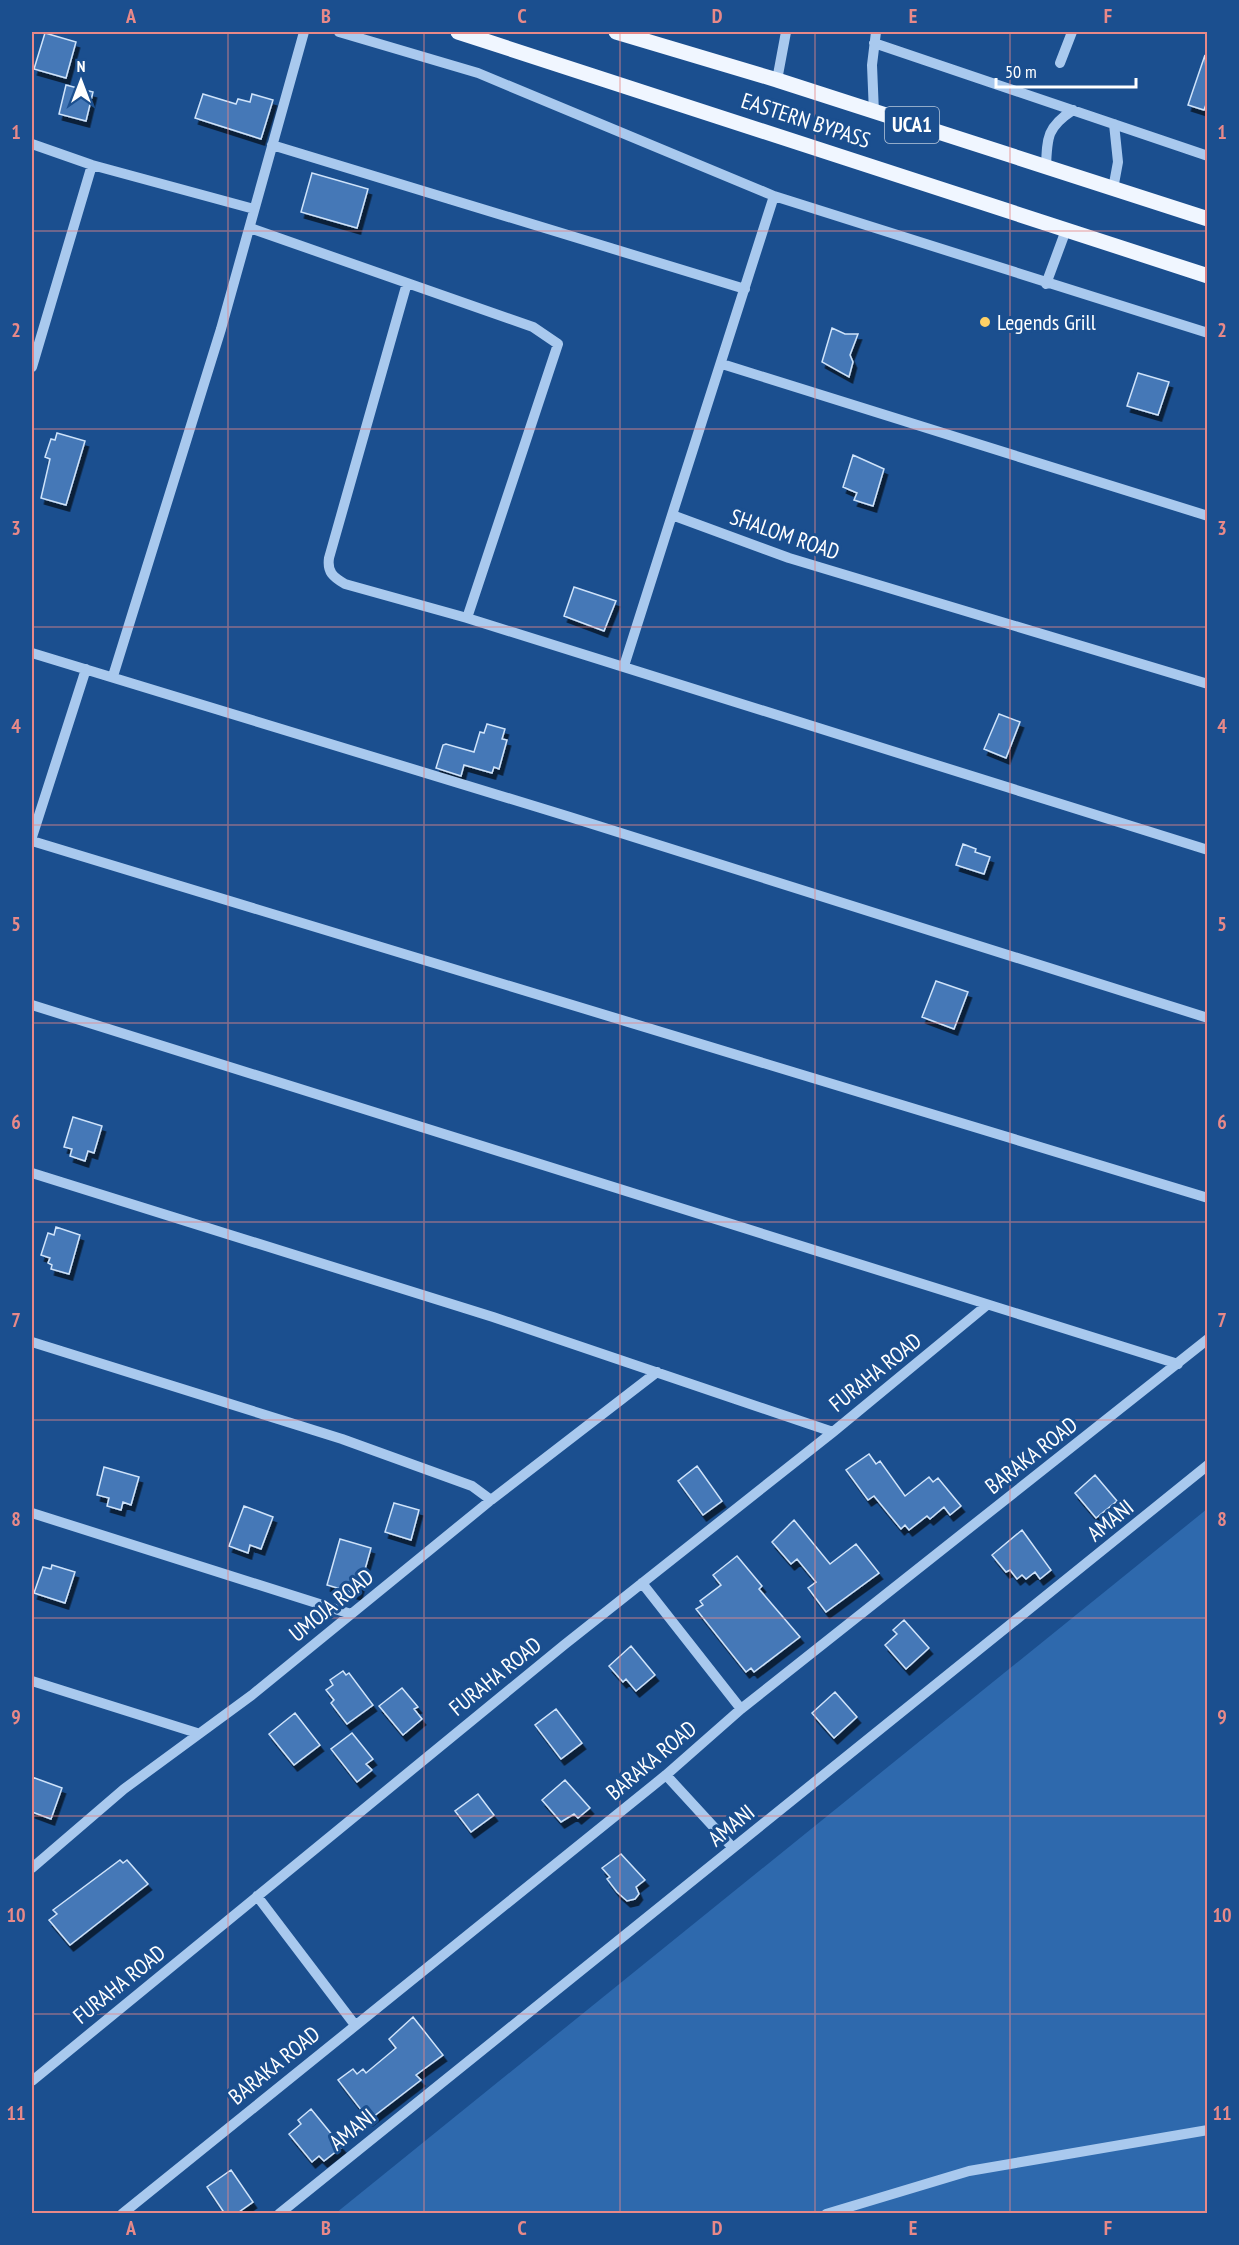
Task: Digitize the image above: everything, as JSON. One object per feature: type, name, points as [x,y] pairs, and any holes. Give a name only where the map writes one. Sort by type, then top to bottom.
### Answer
[{"type":"main road","name":"EASTERN BYPASS","points":[[458,32],[1208,276]]},
{"type":"main road","name":"EASTERN BYPASS","points":[[616,32],[777,80],[1208,219]]},
{"type":"street","points":[[113,676],[250,228],[304,32]]},
{"type":"street","points":[[339,32],[478,73],[774,196],[1046,284],[1208,333]]},
{"type":"street","points":[[777,80],[786,32]]},
{"type":"street","points":[[1060,63],[1072,32]]},
{"type":"street","points":[[874,113],[872,65],[875,37],[1073,110],[1208,156]]},
{"type":"street","points":[[1046,168],[1047,141],[1054,123],[1073,110]]},
{"type":"street","points":[[1113,189],[1118,162],[1114,124]]},
{"type":"street","points":[[32,144],[92,165],[254,209]]},
{"type":"street","points":[[272,145],[745,289]]},
{"type":"street","points":[[32,367],[92,165]]},
{"type":"street","points":[[624,666],[774,196]]},
{"type":"street","points":[[250,228],[533,327],[558,344],[467,618]]},
{"type":"street","points":[[1046,284],[1066,230]]},
{"type":"street","points":[[407,283],[328,565],[335,578],[345,584],[624,666],[1208,850]]},
{"type":"street","points":[[722,364],[1208,516]]},
{"type":"street","name":"SHALOM ROAD","points":[[672,515],[789,558],[1208,684]]},
{"type":"street","points":[[32,653],[113,676],[1208,1018]]},
{"type":"street","points":[[86,669],[32,839],[1208,1198]]},
{"type":"street","points":[[32,1005],[1178,1364]]},
{"type":"street","points":[[32,1173],[493,1317],[833,1432]]},
{"type":"street","name":"FURAHA ROAD","points":[[32,2081],[642,1583],[833,1432],[987,1305]]},
{"type":"street","name":"BARAKA ROAD","points":[[122,2214],[666,1775],[741,1709],[1208,1339]]},
{"type":"street","points":[[32,1342],[342,1439],[472,1486],[491,1500]]},
{"type":"street","name":"UMOJA ROAD","points":[[34,1863],[124,1789],[197,1733],[252,1695],[491,1500],[657,1372]]},
{"type":"street","name":"AMANI","points":[[279,2214],[1208,1465]]},
{"type":"street","points":[[32,1513],[351,1614]]},
{"type":"street","points":[[642,1583],[741,1709]]},
{"type":"street","points":[[32,1681],[197,1733]]},
{"type":"street","points":[[666,1775],[733,1848]]},
{"type":"street","points":[[257,1896],[355,2025]]},
{"type":"street","points":[[826,2214],[969,2171],[1208,2130]]},
{"type":"shaded area","points":[[1207,1509],[1207,2213],[336,2213]]},
{"type":"building","points":[[45,33],[76,42],[66,78],[34,69]]},
{"type":"building","points":[[1205,55],[1208,99],[1204,110],[1188,105]]},
{"type":"building","points":[[66,85],[93,92],[86,121],[59,114]]},
{"type":"building","points":[[203,94],[236,104],[238,99],[250,102],[252,94],[273,100],[261,139],[195,118]]},
{"type":"building","points":[[312,173],[368,189],[357,228],[301,212]]},
{"type":"building","points":[[832,328],[845,334],[858,334],[850,355],[853,362],[849,377],[822,362]]},
{"type":"building","points":[[1138,373],[1169,382],[1158,415],[1127,406]]},
{"type":"building","points":[[57,433],[85,441],[66,505],[41,498],[50,459],[45,457],[51,439],[55,440]]},
{"type":"building","points":[[853,455],[884,469],[873,506],[854,500],[857,493],[843,487]]},
{"type":"building","points":[[574,587],[616,601],[604,631],[564,616]]},
{"type":"building","points":[[999,714],[1020,722],[1006,758],[984,749]]},
{"type":"building","points":[[487,724],[505,729],[502,739],[507,740],[499,769],[494,767],[492,773],[464,765],[461,776],[436,768],[443,745],[474,752],[480,732],[484,733]]},
{"type":"building","points":[[963,844],[976,849],[975,852],[990,857],[984,874],[956,865]]},
{"type":"building","points":[[936,981],[968,992],[954,1029],[922,1017]]},
{"type":"building","points":[[73,1117],[102,1126],[94,1153],[88,1151],[85,1161],[70,1156],[72,1149],[64,1147]]},
{"type":"building","points":[[56,1227],[80,1235],[69,1274],[51,1269],[52,1265],[48,1263],[50,1258],[41,1255],[48,1233],[54,1235]]},
{"type":"building","points":[[869,1454],[876,1464],[880,1461],[905,1496],[929,1477],[933,1482],[938,1478],[961,1506],[950,1515],[944,1507],[930,1519],[927,1516],[909,1530],[905,1525],[901,1529],[874,1496],[868,1500],[846,1470]]},
{"type":"building","points":[[697,1466],[722,1501],[703,1515],[678,1481]]},
{"type":"building","points":[[104,1467],[139,1477],[131,1505],[123,1502],[121,1510],[107,1506],[109,1498],[97,1495]]},
{"type":"building","points":[[1095,1475],[1117,1501],[1096,1518],[1075,1493]]},
{"type":"building","points":[[394,1503],[419,1510],[411,1540],[385,1532]]},
{"type":"building","points":[[244,1506],[273,1517],[261,1549],[250,1545],[248,1553],[229,1546]]},
{"type":"building","points":[[794,1520],[830,1564],[856,1544],[879,1573],[826,1612],[808,1588],[816,1582],[797,1559],[791,1564],[772,1542]]},
{"type":"building","points":[[1022,1530],[1051,1570],[1040,1579],[1035,1572],[1026,1579],[1022,1575],[1017,1579],[1010,1570],[1006,1572],[992,1555]]},
{"type":"building","points":[[340,1539],[371,1548],[358,1594],[327,1585]]},
{"type":"building","points":[[737,1556],[762,1586],[759,1589],[800,1637],[754,1672],[751,1668],[746,1672],[696,1609],[703,1605],[700,1601],[721,1585],[713,1575]]},
{"type":"building","points":[[52,1565],[75,1572],[65,1603],[34,1593],[43,1567],[51,1569]]},
{"type":"building","points":[[904,1620],[929,1648],[906,1669],[885,1645],[897,1634],[893,1630]]},
{"type":"building","points":[[631,1646],[655,1675],[636,1691],[626,1679],[623,1682],[609,1666]]},
{"type":"building","points":[[343,1671],[346,1675],[349,1673],[373,1705],[347,1724],[331,1703],[334,1700],[326,1690],[333,1685],[330,1680]]},
{"type":"building","points":[[402,1688],[418,1707],[414,1709],[422,1719],[403,1735],[379,1706]]},
{"type":"building","points":[[835,1692],[857,1717],[834,1738],[812,1713]]},
{"type":"building","points":[[556,1709],[582,1743],[561,1759],[535,1725]]},
{"type":"building","points":[[295,1713],[320,1745],[294,1765],[269,1734]]},
{"type":"building","points":[[352,1733],[373,1759],[366,1764],[372,1770],[357,1782],[331,1749]]},
{"type":"building","points":[[32,1777],[62,1788],[51,1819],[32,1812]]},
{"type":"building","points":[[565,1780],[590,1808],[578,1818],[574,1814],[561,1822],[542,1800]]},
{"type":"building","points":[[478,1794],[494,1815],[471,1832],[455,1811]]},
{"type":"building","points":[[621,1854],[645,1880],[636,1887],[639,1894],[635,1899],[627,1901],[607,1879],[610,1877],[602,1868]]},
{"type":"building","points":[[120,1860],[123,1863],[127,1860],[148,1884],[70,1945],[49,1920],[57,1914],[53,1910]]},
{"type":"building","points":[[413,2017],[443,2055],[416,2075],[421,2080],[369,2120],[338,2080],[353,2069],[357,2074],[363,2069],[366,2073],[396,2048],[389,2039]]},
{"type":"building","points":[[311,2109],[342,2147],[324,2161],[319,2156],[312,2162],[289,2134],[301,2124],[298,2120]]},
{"type":"building","points":[[231,2170],[253,2202],[236,2214],[225,2214],[207,2187]]},
{"type":"place","name":"Legends Grill","points":[[985,322]]}]
